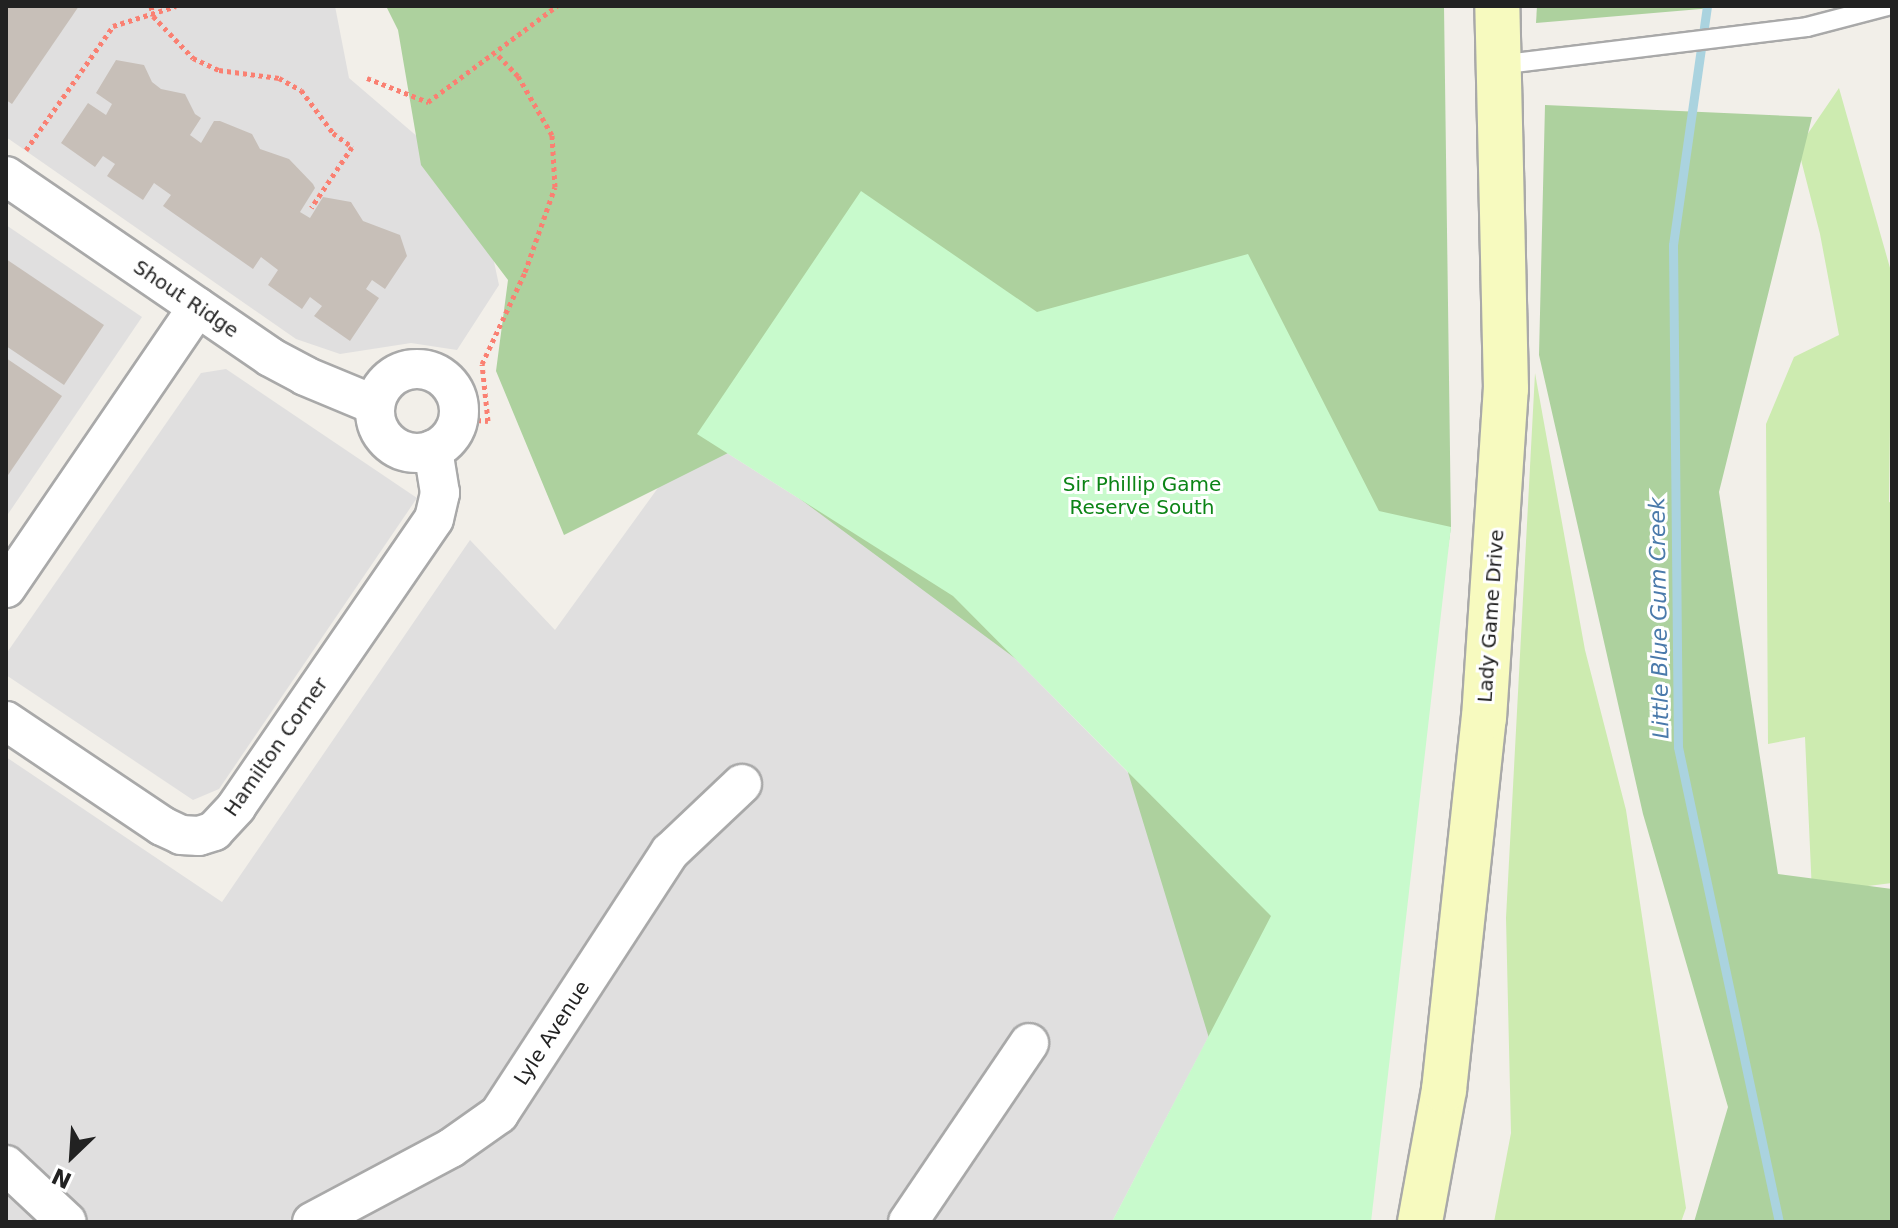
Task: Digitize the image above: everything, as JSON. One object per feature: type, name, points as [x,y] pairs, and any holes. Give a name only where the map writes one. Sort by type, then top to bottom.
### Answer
[{"type":"main road","name":"Lady Game Drive","points":[[1420,1222],[1444,1090],[1482,733],[1506,389],[1497,6]]},
{"type":"street","name":"Shout Ridge","points":[[7,177],[270,357],[305,376],[375,405]]},
{"type":"street","points":[[6,588],[198,307]]},
{"type":"street","points":[[408,370],[435,374],[447,381],[459,406],[453,433],[433,450],[406,452],[393,445],[377,426],[375,405],[385,384],[408,370]]},
{"type":"street","name":"Hamilton Corner","points":[[6,721],[162,826],[181,835],[199,836],[214,831],[236,807],[434,519],[440,493],[433,450]]},
{"type":"street","name":"Lyle Avenue","points":[[312,1222],[451,1148],[499,1114],[670,852],[742,784]]},
{"type":"street","points":[[908,1222],[1029,1043]]},
{"type":"street","points":[[6,1165],[67,1222]]},
{"type":"lane","points":[[1498,65],[1807,27],[1887,6]]},
{"type":"path","points":[[151,6],[153,16],[193,58],[219,70],[279,78],[301,90],[333,133],[352,147],[311,208]]},
{"type":"path","points":[[7,177],[113,26],[153,16],[176,6]]},
{"type":"path","points":[[367,78],[428,102],[557,6]]},
{"type":"path","points":[[477,420],[488,421],[482,364],[525,272],[555,187],[552,135],[518,76],[496,53]]},
{"type":"shaded area","points":[[6,6],[335,6],[349,78],[426,144],[487,229],[499,285],[457,350],[411,343],[340,354],[296,339],[6,137]]},
{"type":"shaded area","points":[[6,225],[142,317],[6,517]]},
{"type":"shaded area","points":[[226,369],[417,498],[219,789],[193,800],[6,675],[6,654],[201,373]]},
{"type":"shaded area","points":[[697,434],[953,596],[1271,917],[1112,1222],[6,1222],[6,757],[222,902],[470,540],[555,630]]},
{"type":"green space","points":[[386,6],[1444,6],[1451,527],[1349,1222],[1212,1048],[1116,733],[734,450],[564,535],[496,371],[508,280],[421,165],[398,30]]},
{"type":"green space","points":[[1537,6],[1736,6],[1536,23]]},
{"type":"green space","points":[[1839,88],[1892,275],[1889,502],[1892,503],[1892,883],[1812,893],[1805,737],[1768,744],[1766,424],[1794,357],[1839,335],[1820,234],[1798,148]]},
{"type":"green space","points":[[1545,105],[1812,117],[1719,492],[1778,874],[1892,889],[1892,1222],[1694,1222],[1728,1107],[1643,814],[1539,355]]},
{"type":"green space","name":"Sir Phillip Game Reserve South","points":[[861,191],[1037,312],[1248,254],[1379,511],[1451,527],[1371,1222],[1112,1222],[1271,916],[953,596],[697,434]]},
{"type":"green space","points":[[1535,373],[1585,650],[1626,810],[1686,1208],[1681,1222],[1494,1222],[1511,1133],[1506,918]]},
{"type":"building","points":[[6,6],[79,6],[12,104],[6,100]]},
{"type":"building","points":[[116,60],[144,65],[152,82],[161,89],[185,94],[195,114],[201,118],[190,135],[201,143],[214,121],[220,121],[252,134],[260,149],[289,159],[315,188],[300,212],[310,218],[323,197],[351,202],[363,221],[400,235],[407,256],[385,289],[372,280],[366,289],[379,298],[350,341],[314,316],[322,306],[310,297],[302,309],[268,285],[278,270],[261,257],[253,269],[163,206],[171,195],[154,183],[143,200],[107,176],[115,164],[103,156],[95,167],[61,143],[88,103],[106,115],[112,104],[96,93]]},
{"type":"building","points":[[6,259],[104,325],[64,385],[6,346]]},
{"type":"building","points":[[6,358],[62,396],[6,478]]},
{"type":"waterway","name":"Little Blue Gum Creek","points":[[1707,6],[1673,245],[1678,747],[1779,1222]]}]
